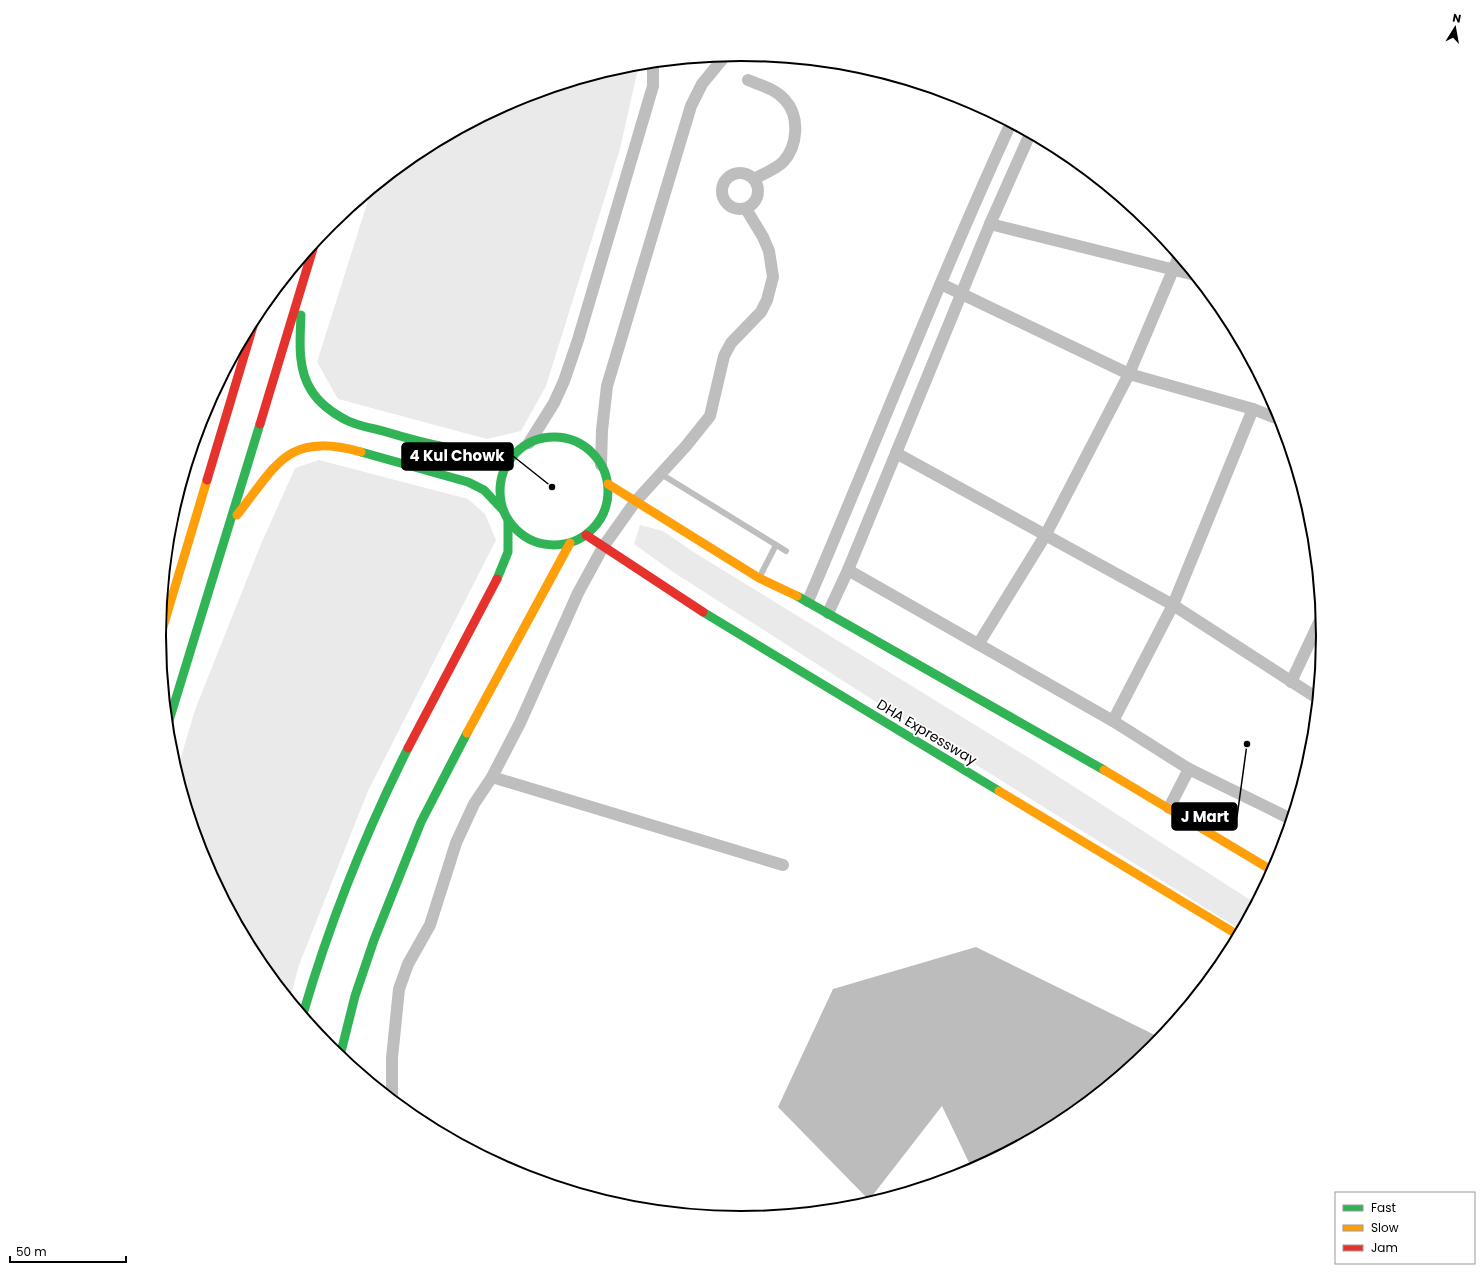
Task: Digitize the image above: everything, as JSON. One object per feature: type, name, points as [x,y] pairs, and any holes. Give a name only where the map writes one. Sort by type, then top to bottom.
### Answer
[{"type":"main road","points":[[171,713],[312,254]]},
{"type":"main road","points":[[302,288],[300,344],[303,370],[310,388],[325,406],[349,421],[442,446],[483,454],[515,453]]},
{"type":"main road","points":[[167,613],[249,340]]},
{"type":"main road","points":[[228,526],[276,465],[291,453],[304,447],[323,445],[348,449],[468,482],[484,490],[502,510],[508,520],[521,535],[530,540],[550,546],[570,543],[586,535],[594,527],[606,507],[608,484],[601,465],[586,447],[575,442],[552,437],[530,442],[515,453],[503,470],[499,490],[502,510]]},
{"type":"main road","points":[[608,484],[759,578],[828,612],[1169,808],[1267,868]]},
{"type":"main road","points":[[304,1009],[338,903],[361,846],[385,794],[502,570],[508,552],[508,520]]},
{"type":"main road","name":"DHA Expressway","points":[[586,535],[703,612],[1234,932]]},
{"type":"main road","points":[[342,1049],[355,996],[374,940],[421,822],[491,687],[570,543]]},
{"type":"street","points":[[601,465],[602,430],[607,386],[691,106],[702,84],[720,62]]},
{"type":"street","points":[[530,442],[554,403],[576,347],[653,86],[653,68]]},
{"type":"street","points":[[748,80],[768,88],[785,99],[794,115],[793,146],[783,162],[754,179]]},
{"type":"street","points":[[808,601],[970,213],[1009,127]]},
{"type":"street","points":[[828,612],[848,570],[990,224],[1028,138]]},
{"type":"street","points":[[738,173],[750,175],[754,179],[759,190],[756,202],[746,209],[740,210],[728,205],[722,195],[722,189],[727,178],[738,173]]},
{"type":"street","points":[[392,1093],[392,1058],[399,989],[408,964],[430,925],[456,843],[474,804],[492,776],[520,723],[578,593],[603,547],[635,502],[710,416],[724,356],[731,343],[761,312],[767,300],[773,277],[769,251],[763,237],[746,209]]},
{"type":"street","points":[[990,224],[1187,273]]},
{"type":"street","points":[[979,643],[1045,536],[1129,374],[1178,261]]},
{"type":"street","points":[[941,284],[1129,374],[1253,409],[1273,417]]},
{"type":"street","points":[[1113,721],[1173,605],[1253,409]]},
{"type":"street","points":[[896,453],[1173,605],[1313,696]]},
{"type":"street","points":[[848,570],[979,643],[1113,721],[1189,769],[1287,817]]},
{"type":"street","points":[[1291,682],[1316,629]]},
{"type":"street","points":[[1169,808],[1189,769]]},
{"type":"street","points":[[492,776],[783,865]]},
{"type":"lane","points":[[661,474],[786,550]]},
{"type":"lane","points":[[759,578],[776,545]]},
{"type":"shaded area","points":[[638,71],[620,149],[546,386],[521,431],[487,439],[338,399],[317,362],[369,199],[391,180],[422,158],[487,120],[521,105],[557,92],[593,81]]},
{"type":"shaded area","points":[[319,460],[468,499],[485,514],[496,540],[368,791],[299,965],[291,994],[263,955],[226,890],[210,856],[197,821],[186,785],[180,759],[195,710],[261,544],[295,468]]},
{"type":"shaded area","points":[[640,525],[663,531],[692,551],[1034,761],[1251,901],[1237,927],[909,723],[673,572],[634,544]]},
{"type":"shaded area","points":[[976,947],[1155,1035],[1121,1068],[1092,1092],[1061,1114],[996,1152],[969,1164],[942,1106],[873,1195],[866,1197],[778,1107],[833,989]]},
{"type":"traffic: fast","points":[[301,315],[300,353],[303,372],[311,390],[318,399],[337,415],[356,424],[448,448],[481,452],[515,453]]},
{"type":"traffic: fast","points":[[171,713],[260,424]]},
{"type":"traffic: fast","points":[[554,437],[575,441],[592,453],[604,470],[608,491],[604,512],[592,529],[575,541],[554,545],[533,541],[516,529],[504,512],[500,491],[504,470],[516,453],[533,441],[554,437]]},
{"type":"traffic: fast","points":[[361,452],[468,482],[484,490],[503,510]]},
{"type":"traffic: fast","points":[[497,579],[508,552],[508,520]]},
{"type":"traffic: fast","points":[[797,596],[1104,770]]},
{"type":"traffic: fast","points":[[703,612],[999,791]]},
{"type":"traffic: fast","points":[[342,1049],[355,996],[374,940],[421,822],[467,733]]},
{"type":"traffic: fast","points":[[304,1009],[325,945],[363,845],[408,748]]},
{"type":"traffic: slow","points":[[237,515],[263,480],[275,467],[287,456],[300,449],[316,446],[336,447],[361,452]]},
{"type":"traffic: slow","points":[[167,613],[207,480]]},
{"type":"traffic: slow","points":[[608,484],[759,578],[797,596]]},
{"type":"traffic: slow","points":[[467,733],[570,543]]},
{"type":"traffic: slow","points":[[1104,770],[1267,868]]},
{"type":"traffic: slow","points":[[999,791],[1234,932]]},
{"type":"traffic: jam","points":[[260,424],[311,255]]},
{"type":"traffic: jam","points":[[207,480],[249,340]]},
{"type":"traffic: jam","points":[[586,535],[703,612]]},
{"type":"traffic: jam","points":[[408,748],[497,579]]},
{"type":"place","name":"4 Kul Chowk","points":[[552,487]]},
{"type":"place","name":"J Mart","points":[[1247,744]]}]
